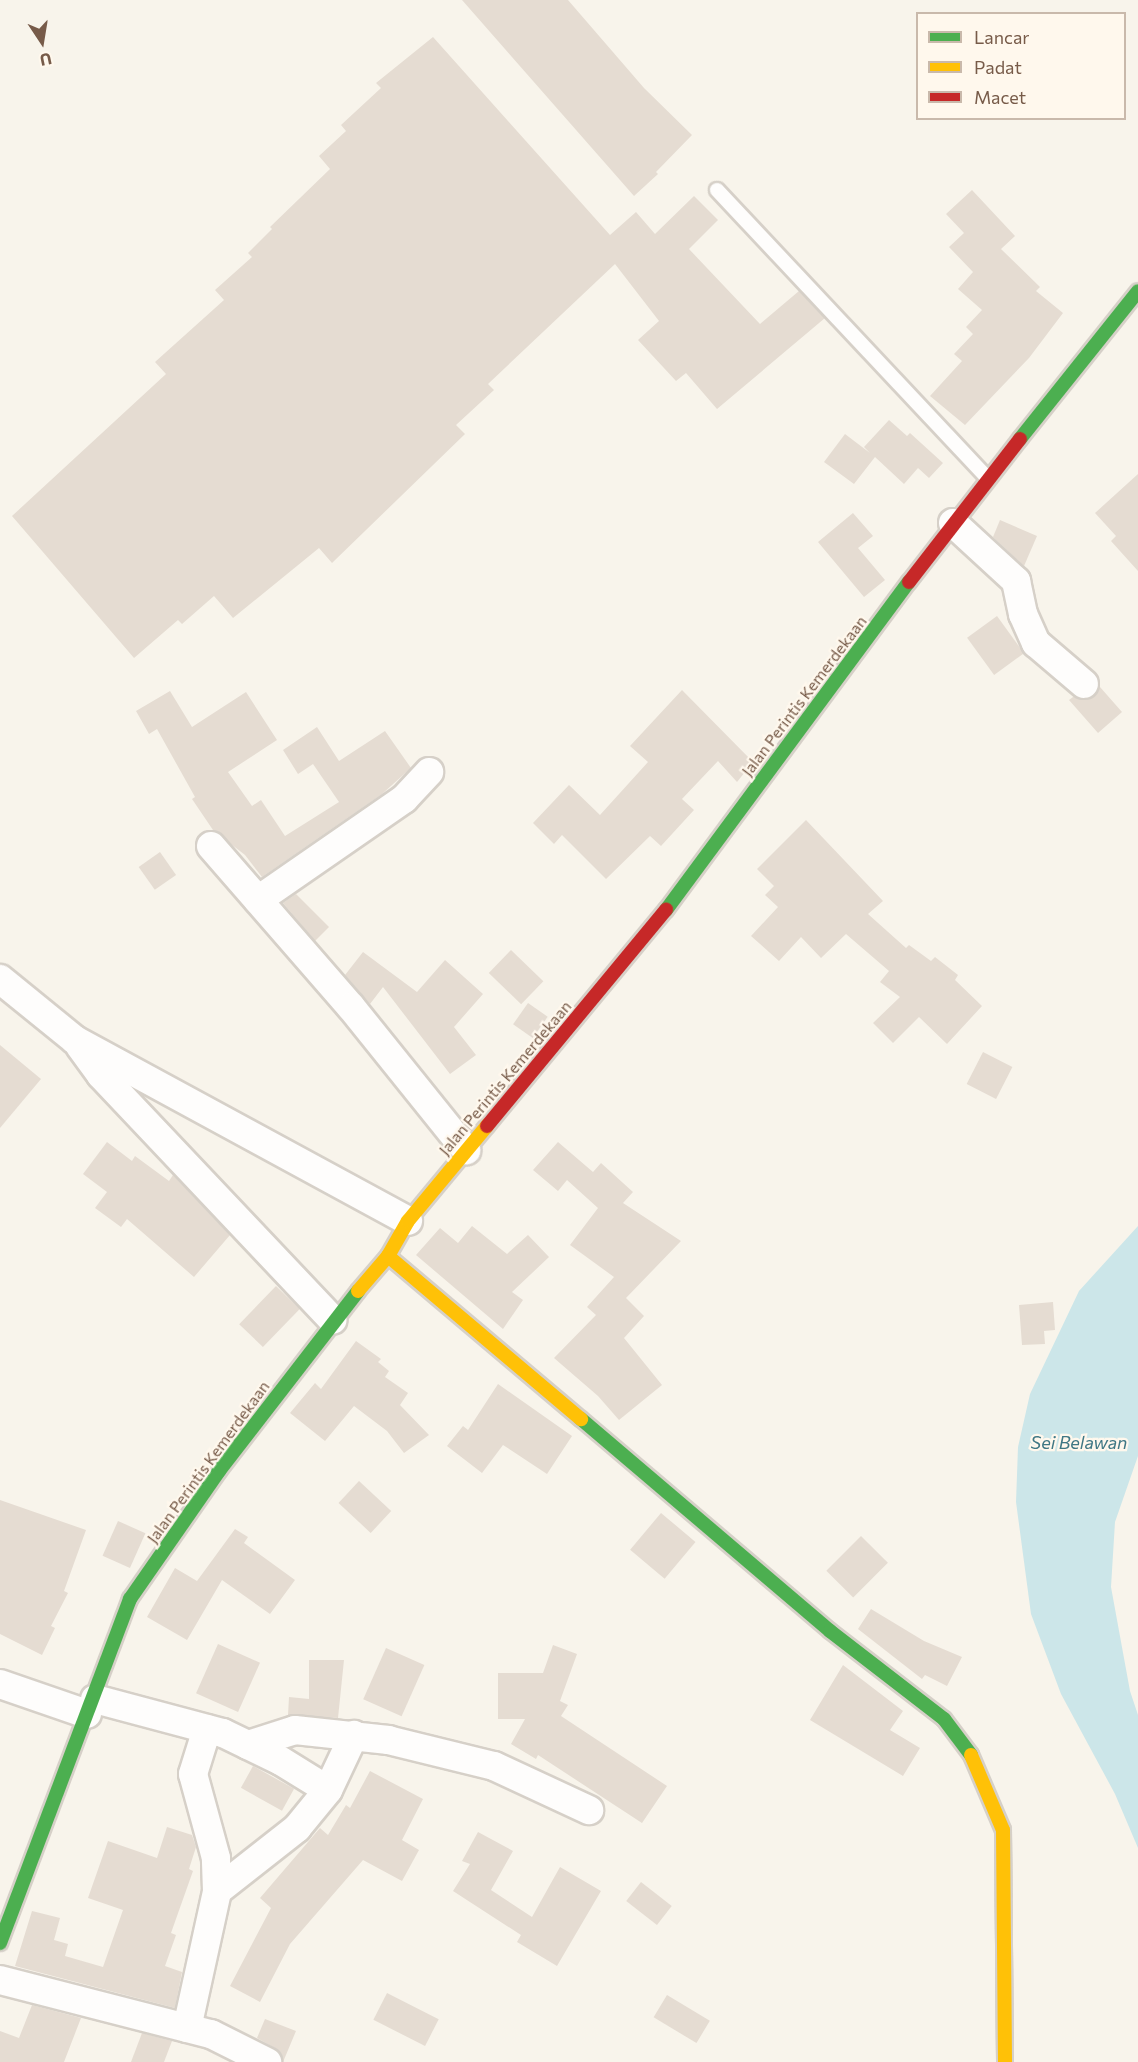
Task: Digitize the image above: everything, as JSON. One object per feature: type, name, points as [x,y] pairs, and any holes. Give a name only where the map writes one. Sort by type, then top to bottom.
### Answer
[{"type":"main road","name":"Jalan Perintis Kemerdekaan","points":[[3,1926],[91,1706],[130,1599],[219,1471],[333,1320],[388,1256],[408,1221],[669,906],[953,523],[1138,291]]},
{"type":"main road","points":[[388,1256],[830,1631],[944,1719],[972,1757],[1003,1830],[1005,2062]]},
{"type":"street","points":[[953,523],[1016,581],[1023,614],[1036,643],[1084,684]]},
{"type":"street","points":[[258,900],[404,799],[429,772]]},
{"type":"street","points":[[211,846],[466,1150]]},
{"type":"street","points":[[0,980],[75,1040],[408,1221]]},
{"type":"street","points":[[75,1040],[101,1075],[333,1320]]},
{"type":"street","points":[[0,1684],[91,1706],[207,1729],[248,1745],[328,1790]]},
{"type":"street","points":[[187,2028],[218,1891],[216,1858],[193,1774],[207,1729]]},
{"type":"street","points":[[248,1745],[295,1730],[354,1735],[494,1766],[589,1810]]},
{"type":"street","points":[[218,1891],[297,1828],[328,1790],[354,1735]]},
{"type":"street","points":[[0,1980],[211,2034],[267,2062]]},
{"type":"lane","points":[[717,190],[988,479]]},
{"type":"water","name":"Sei Belawan","points":[[1138,1226],[1138,1456],[1115,1522],[1111,1587],[1130,1691],[1138,1715],[1138,1848],[1115,1794],[1061,1694],[1031,1614],[1016,1502],[1018,1447],[1030,1394],[1079,1291]]},
{"type":"building","points":[[462,0],[568,0],[644,88],[692,135],[656,172],[658,174],[634,196]]},
{"type":"building","points":[[433,37],[610,235],[636,212],[655,234],[694,196],[718,220],[689,249],[760,324],[799,291],[825,318],[717,409],[686,373],[676,381],[638,340],[659,321],[615,264],[488,384],[494,390],[456,425],[465,434],[332,563],[319,548],[233,618],[214,596],[182,624],[178,620],[134,658],[12,516],[166,374],[155,362],[224,300],[215,290],[252,257],[248,253],[272,229],[270,227],[330,169],[319,156],[346,131],[341,125],[381,88],[376,83]]},
{"type":"building","points":[[972,190],[1015,236],[1001,249],[1040,287],[1036,291],[1063,313],[1029,358],[965,425],[930,396],[962,361],[954,354],[973,334],[966,327],[982,310],[958,289],[973,272],[949,247],[964,233],[946,214]]},
{"type":"building","points":[[889,420],[907,436],[910,433],[943,463],[929,478],[918,468],[904,484],[875,457],[854,484],[824,462],[845,434],[870,453],[864,447]]},
{"type":"building","points":[[1138,474],[1138,571],[1111,541],[1116,536],[1095,513]]},
{"type":"building","points":[[853,513],[873,536],[858,548],[885,580],[864,597],[818,542]]},
{"type":"building","points":[[1000,520],[1037,536],[1024,566],[993,537]]},
{"type":"building","points":[[997,616],[1024,653],[994,675],[967,638]]},
{"type":"building","points":[[1100,687],[1122,712],[1098,733],[1069,700],[1073,697],[1090,699]]},
{"type":"building","points":[[682,690],[753,762],[737,782],[718,761],[682,799],[694,810],[661,846],[650,836],[606,879],[562,835],[554,844],[533,823],[569,785],[600,815],[648,762],[630,746]]},
{"type":"building","points":[[170,691],[192,727],[246,692],[277,740],[228,772],[252,806],[261,800],[285,836],[339,802],[313,764],[298,774],[283,750],[317,727],[339,761],[385,731],[411,768],[382,794],[262,877],[245,855],[213,830],[192,799],[195,797],[157,729],[149,734],[136,711]]},
{"type":"building","points":[[806,820],[883,901],[868,914],[906,948],[909,945],[931,961],[935,957],[958,975],[955,980],[982,1006],[947,1044],[919,1017],[893,1043],[873,1023],[900,997],[880,982],[889,971],[846,934],[821,958],[801,937],[779,961],[751,936],[778,907],[765,895],[774,886],[757,869]]},
{"type":"building","points":[[160,852],[176,875],[155,890],[139,867]]},
{"type":"building","points":[[296,894],[329,927],[315,941],[283,903]]},
{"type":"building","points":[[511,950],[543,981],[521,1004],[489,973]]},
{"type":"building","points":[[363,952],[417,992],[445,960],[483,994],[454,1027],[476,1055],[450,1074],[383,987],[370,1004],[345,975]]},
{"type":"building","points":[[528,1003],[548,1017],[533,1038],[513,1024]]},
{"type":"building","points":[[0,1045],[41,1079],[0,1128]]},
{"type":"building","points":[[983,1052],[1012,1067],[996,1099],[967,1084]]},
{"type":"building","points":[[107,1142],[132,1161],[135,1156],[169,1181],[173,1175],[230,1235],[194,1277],[127,1219],[121,1227],[95,1208],[107,1192],[83,1174]]},
{"type":"building","points":[[558,1142],[593,1172],[601,1163],[633,1192],[623,1203],[681,1241],[626,1298],[644,1316],[624,1338],[662,1385],[619,1420],[598,1396],[554,1358],[596,1315],[587,1307],[614,1277],[570,1245],[598,1208],[567,1180],[558,1191],[533,1170]]},
{"type":"building","points":[[472,1226],[507,1254],[528,1235],[549,1257],[512,1292],[523,1300],[503,1329],[416,1255],[440,1228],[458,1243]]},
{"type":"building","points":[[276,1286],[300,1309],[263,1347],[239,1324]]},
{"type":"building","points":[[1053,1302],[1055,1330],[1044,1331],[1045,1344],[1022,1345],[1019,1305]]},
{"type":"building","points":[[356,1341],[381,1359],[378,1362],[389,1371],[385,1377],[408,1393],[400,1405],[429,1435],[404,1453],[387,1431],[354,1406],[325,1441],[290,1413],[315,1383],[321,1389]]},
{"type":"building","points":[[498,1384],[572,1436],[547,1474],[503,1445],[482,1473],[447,1446],[463,1426],[468,1430]]},
{"type":"building","points":[[359,1481],[391,1511],[371,1533],[339,1503]]},
{"type":"building","points":[[0,1500],[86,1530],[64,1591],[68,1593],[51,1626],[55,1628],[42,1655],[0,1634]]},
{"type":"building","points":[[661,1513],[695,1542],[665,1579],[630,1550]]},
{"type":"building","points":[[118,1521],[145,1533],[130,1568],[103,1556]]},
{"type":"building","points":[[235,1529],[248,1537],[244,1543],[295,1580],[270,1614],[222,1580],[187,1640],[147,1617],[175,1568],[197,1581]]},
{"type":"building","points":[[861,1536],[888,1563],[853,1598],[826,1571]]},
{"type":"building","points":[[871,1609],[924,1641],[962,1657],[947,1686],[925,1675],[922,1679],[858,1629]]},
{"type":"building","points":[[218,1644],[260,1663],[238,1712],[196,1693]]},
{"type":"building","points":[[553,1645],[577,1654],[560,1701],[568,1705],[561,1716],[667,1786],[642,1823],[538,1755],[536,1759],[511,1744],[525,1719],[498,1719],[498,1673],[543,1673]]},
{"type":"building","points":[[386,1648],[424,1665],[402,1716],[363,1699]]},
{"type":"building","points":[[309,1660],[344,1660],[338,1718],[288,1715],[289,1697],[309,1699]]},
{"type":"building","points":[[843,1665],[903,1711],[890,1730],[920,1748],[903,1776],[810,1720]]},
{"type":"building","points":[[253,1766],[294,1789],[282,1811],[241,1788]]},
{"type":"building","points":[[370,1771],[423,1799],[402,1840],[419,1850],[402,1881],[363,1860],[290,1944],[260,2002],[230,1986],[271,1908],[260,1898],[320,1828],[328,1835],[346,1805],[350,1808]]},
{"type":"building","points":[[167,1827],[192,1835],[196,1847],[189,1869],[193,1871],[171,1933],[176,1935],[165,1966],[182,1972],[175,2008],[15,1966],[32,1911],[60,1918],[54,1940],[68,1944],[65,1956],[103,1967],[123,1910],[88,1898],[108,1841],[157,1858]]},
{"type":"building","points":[[478,1832],[513,1851],[491,1890],[532,1917],[560,1867],[601,1891],[557,1966],[517,1942],[521,1935],[453,1891],[470,1864],[462,1861]]},
{"type":"building","points":[[641,1882],[672,1906],[657,1925],[626,1901]]},
{"type":"building","points":[[387,1993],[439,2019],[425,2046],[373,2020]]},
{"type":"building","points":[[667,1995],[710,2021],[696,2043],[654,2017]]},
{"type":"building","points":[[32,2005],[81,2018],[64,2062],[0,2062],[0,2031],[19,2038]]},
{"type":"building","points":[[265,2019],[296,2031],[283,2062],[275,2048],[257,2038]]},
{"type":"building","points":[[142,2033],[172,2041],[164,2062],[131,2062]]},
{"type":"traffic: fast","points":[[1020,439],[1138,291]]},
{"type":"traffic: fast","points":[[666,910],[909,582]]},
{"type":"traffic: fast","points":[[0,1943],[130,1599],[219,1471],[358,1291]]},
{"type":"traffic: fast","points":[[581,1419],[830,1631],[944,1719],[971,1755]]},
{"type":"traffic: slow","points":[[358,1291],[388,1256],[408,1221],[487,1126]]},
{"type":"traffic: slow","points":[[388,1256],[581,1419]]},
{"type":"traffic: slow","points":[[971,1755],[1003,1830],[1005,2062]]},
{"type":"traffic: jam","points":[[909,582],[1020,439]]},
{"type":"traffic: jam","points":[[487,1126],[666,910]]}]
